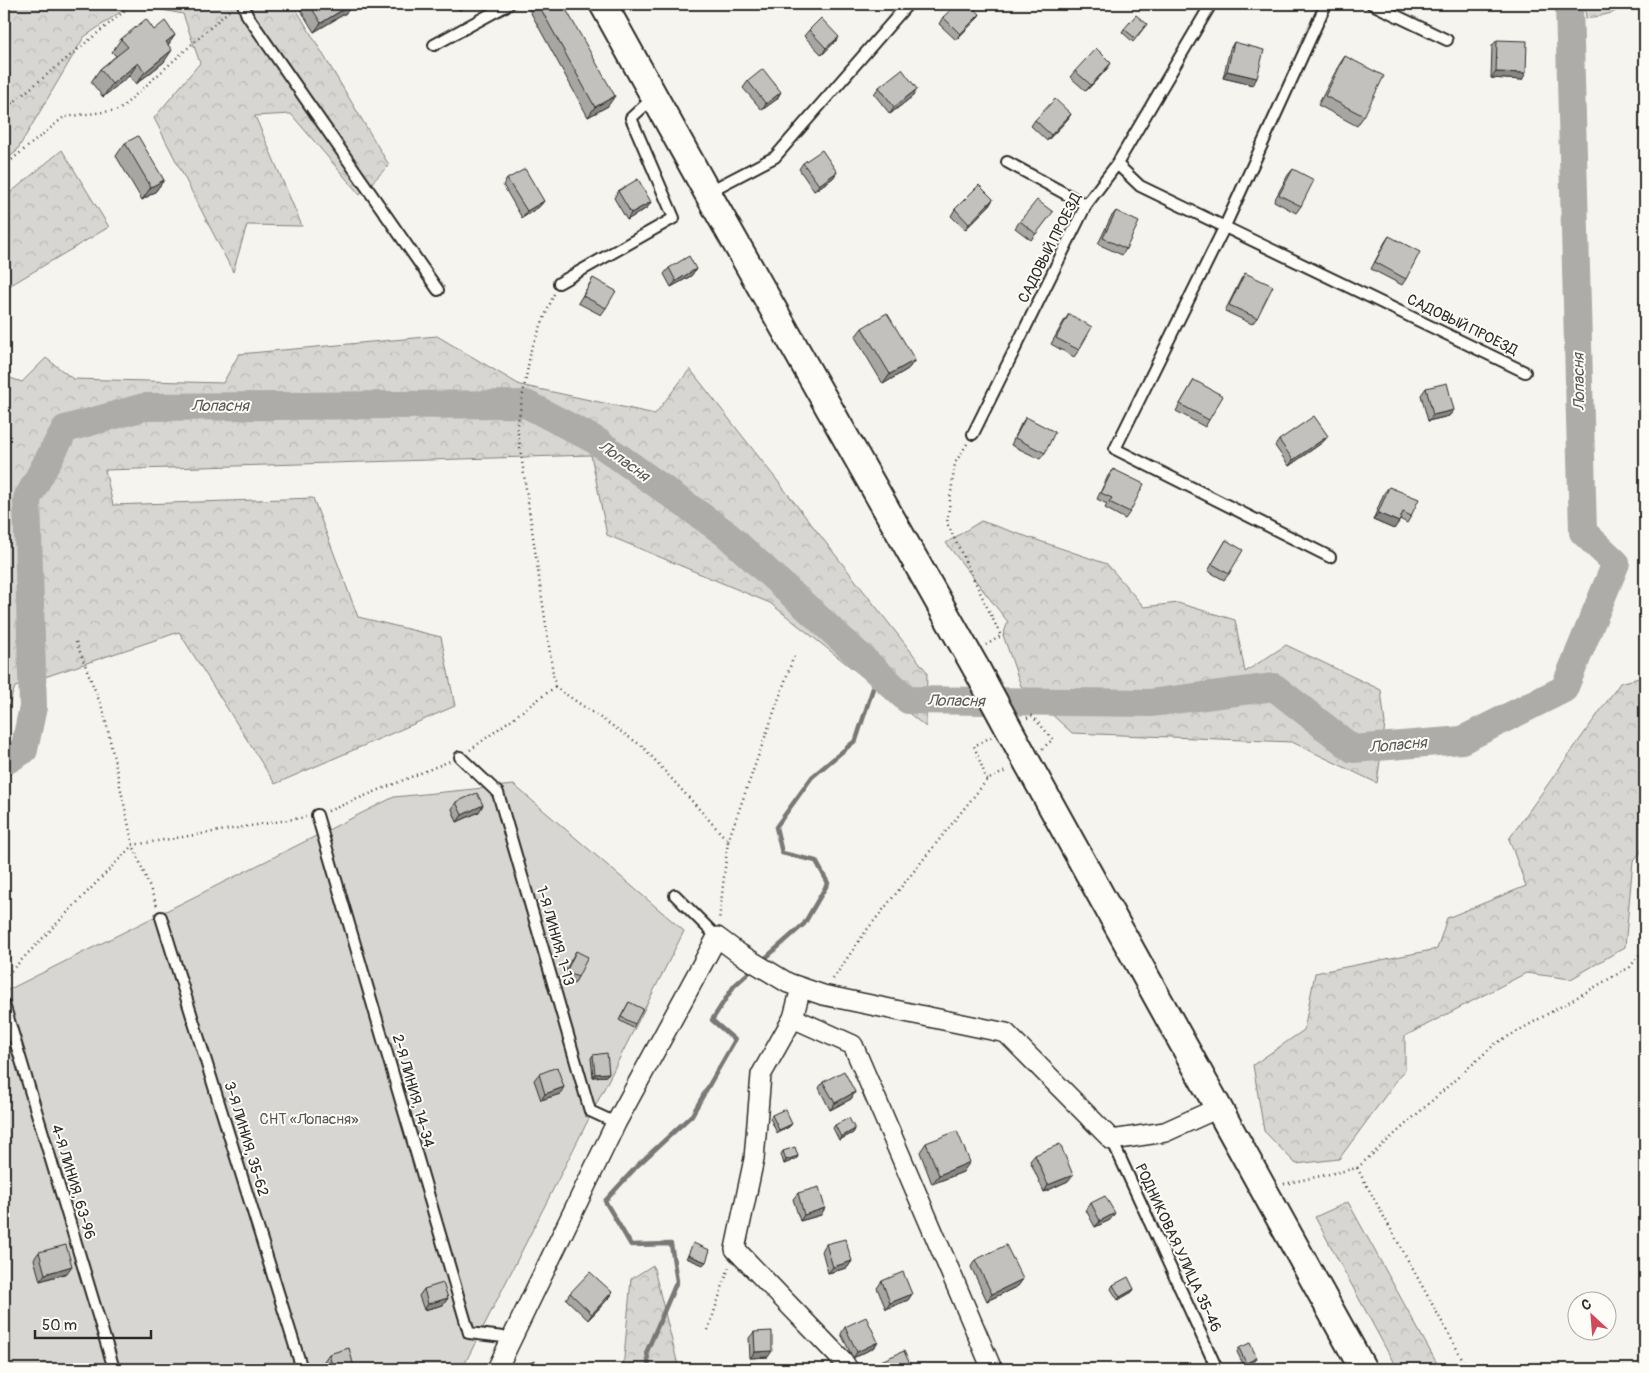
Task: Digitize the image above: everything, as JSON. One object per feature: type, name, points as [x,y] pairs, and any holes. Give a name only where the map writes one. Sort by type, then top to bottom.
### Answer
[{"type":"street","points":[[608,8],[707,192],[976,668],[1018,760],[1218,1108],[1363,1369]]},
{"type":"street","points":[[497,1369],[616,1123],[717,937],[740,954],[794,985],[823,995],[1006,1033],[1112,1140],[1165,1132],[1218,1108]]},
{"type":"street","points":[[794,985],[793,1018],[761,1075],[754,1159],[735,1249],[843,1361],[848,1369]]},
{"type":"street","points":[[793,1018],[853,1045],[992,1369]]},
{"type":"lane","points":[[243,4],[247,14],[438,290]]},
{"type":"lane","points":[[434,45],[509,4]]},
{"type":"lane","points":[[707,192],[775,157],[908,4]]},
{"type":"lane","name":"САДОВЫЙ ПРОЕЗД","points":[[973,434],[1086,205],[1117,164],[1211,4]]},
{"type":"lane","points":[[1326,4],[1225,226],[1115,449],[1330,557]]},
{"type":"lane","points":[[1372,4],[1447,40]]},
{"type":"lane","points":[[558,283],[674,218],[631,118],[654,96]]},
{"type":"lane","points":[[1007,162],[1086,205]]},
{"type":"lane","name":"САДОВЫЙ ПРОЕЗД","points":[[1117,164],[1140,186],[1525,372]]},
{"type":"lane","name":"1-Я ЛИНИЯ, 1-13","points":[[460,757],[498,793],[590,1110],[616,1123]]},
{"type":"lane","name":"2-Я ЛИНИЯ, 14-34","points":[[317,815],[469,1333],[512,1338]]},
{"type":"lane","points":[[675,895],[717,937]]},
{"type":"lane","name":"3-Я ЛИНИЯ, 35-62","points":[[161,917],[302,1369]]},
{"type":"lane","name":"4-Я ЛИНИЯ, 63-96","points":[[4,1004],[114,1369]]},
{"type":"lane","name":"РОДНИКОВАЯ УЛИЦА 35-46","points":[[1112,1140],[1217,1369]]},
{"type":"path","points":[[4,110],[133,4]]},
{"type":"path","points":[[4,166],[64,118],[119,110],[237,4]]},
{"type":"path","points":[[558,283],[531,350],[517,427],[555,687],[642,746],[728,841]]},
{"type":"path","points":[[973,434],[956,463],[947,522],[1000,636]]},
{"type":"path","points":[[76,642],[104,713],[132,845],[161,917]]},
{"type":"path","points":[[717,937],[728,841],[795,653]]},
{"type":"path","points":[[4,978],[132,845],[317,815],[460,757],[555,687]]},
{"type":"path","points":[[823,995],[866,931],[987,780],[1018,760]]},
{"type":"path","points":[[1263,1189],[1357,1168],[1495,1044],[1630,967],[1645,947]]},
{"type":"path","points":[[1357,1168],[1468,1369]]},
{"type":"path","points":[[708,1330],[735,1249]]},
{"type":"green space","points":[[4,4],[132,4],[84,37],[16,152],[4,161]]},
{"type":"green space","points":[[132,4],[293,4],[389,165],[360,195],[291,114],[255,116],[302,226],[247,225],[233,272],[154,118],[200,63],[183,14]]},
{"type":"green space","points":[[1585,4],[1628,4],[1612,13],[1586,19]]},
{"type":"green space","points":[[62,150],[109,227],[4,289],[4,198]]},
{"type":"green space","points":[[437,336],[520,385],[655,414],[690,369],[927,672],[926,727],[770,603],[607,535],[591,455],[105,470],[113,505],[313,498],[358,617],[441,637],[455,706],[275,784],[179,632],[15,687],[4,718],[4,376],[22,382],[46,358],[73,379],[223,383],[239,354]]},
{"type":"green space","points":[[981,521],[1107,564],[1144,607],[1178,603],[1235,620],[1245,672],[1286,645],[1381,690],[1385,724],[1377,783],[1292,742],[1072,733],[1021,686],[1003,635],[1008,622],[946,543]]},
{"type":"green space","points":[[1645,672],[1645,848],[1633,861],[1625,947],[1571,979],[1526,973],[1405,1036],[1405,1069],[1339,1159],[1296,1164],[1264,1131],[1253,1065],[1304,1030],[1315,973],[1437,949],[1447,918],[1526,886],[1509,839],[1620,683],[1643,677]]},
{"type":"green space","name":"СНТ «Лопасня»","points":[[514,785],[684,931],[462,1369],[4,1369],[4,992],[394,797]]},
{"type":"green space","points":[[1348,1202],[1440,1369],[1397,1369],[1315,1217]]},
{"type":"green space","points":[[653,1265],[679,1369],[623,1369],[631,1279]]},
{"type":"building","points":[[309,4],[352,4],[321,23]]},
{"type":"building","points":[[538,4],[563,4],[615,96],[595,107]]},
{"type":"building","points":[[957,4],[969,4],[980,14],[960,34],[943,17]]},
{"type":"building","points":[[1136,15],[1147,24],[1135,38],[1124,29]]},
{"type":"building","points":[[821,18],[839,37],[826,48],[809,30]]},
{"type":"building","points":[[146,19],[154,30],[165,21],[175,35],[166,42],[172,50],[145,72],[138,63],[112,84],[100,69],[128,47],[121,39]]},
{"type":"building","points":[[1497,40],[1527,41],[1526,73],[1496,72]]},
{"type":"building","points":[[1234,42],[1264,50],[1257,78],[1227,71]]},
{"type":"building","points":[[1096,48],[1111,63],[1091,85],[1075,71]]},
{"type":"building","points":[[1345,56],[1384,76],[1364,116],[1325,96]]},
{"type":"building","points":[[763,69],[781,92],[766,104],[748,81]]},
{"type":"building","points":[[902,69],[917,89],[894,107],[879,87]]},
{"type":"building","points":[[1055,99],[1071,114],[1051,135],[1035,120]]},
{"type":"building","points":[[138,136],[164,180],[151,187],[125,143]]},
{"type":"building","points":[[822,150],[837,172],[819,185],[803,163]]},
{"type":"building","points":[[525,169],[544,201],[527,211],[507,179]]},
{"type":"building","points":[[1293,169],[1314,180],[1301,206],[1279,195]]},
{"type":"building","points":[[638,179],[651,202],[631,213],[618,191]]},
{"type":"building","points":[[979,185],[993,199],[969,224],[955,209]]},
{"type":"building","points":[[1037,200],[1053,212],[1036,234],[1020,221]]},
{"type":"building","points":[[1116,211],[1139,222],[1126,249],[1103,238]]},
{"type":"building","points":[[1389,236],[1420,252],[1406,279],[1375,262]]},
{"type":"building","points":[[689,256],[696,269],[676,281],[669,268]]},
{"type":"building","points":[[1245,273],[1273,286],[1257,318],[1229,305]]},
{"type":"building","points":[[593,278],[616,291],[606,308],[583,296]]},
{"type":"building","points":[[887,313],[915,360],[890,374],[862,328]]},
{"type":"building","points":[[1069,314],[1092,327],[1079,350],[1056,338]]},
{"type":"building","points":[[1194,380],[1223,396],[1209,420],[1180,404]]},
{"type":"building","points":[[1447,383],[1454,410],[1433,415],[1426,388]]},
{"type":"building","points":[[1314,416],[1328,436],[1293,460],[1279,440]]},
{"type":"building","points":[[1026,417],[1055,432],[1045,453],[1015,438]]},
{"type":"building","points":[[1113,469],[1144,484],[1130,512],[1109,502],[1112,498],[1101,493]]},
{"type":"building","points":[[1389,487],[1419,499],[1411,516],[1403,512],[1399,522],[1378,513]]},
{"type":"building","points":[[1226,540],[1243,550],[1229,574],[1212,564]]},
{"type":"building","points":[[477,793],[483,805],[462,815],[456,802]]},
{"type":"building","points":[[576,951],[588,957],[578,977],[566,972]]},
{"type":"building","points":[[629,1002],[643,1009],[635,1024],[621,1017]]},
{"type":"building","points":[[607,1053],[609,1073],[595,1074],[593,1055]]},
{"type":"building","points":[[557,1067],[564,1087],[545,1094],[539,1074]]},
{"type":"building","points":[[844,1071],[855,1092],[835,1103],[823,1082]]},
{"type":"building","points":[[785,1109],[792,1124],[779,1130],[772,1115]]},
{"type":"building","points":[[849,1118],[855,1129],[841,1137],[835,1125]]},
{"type":"building","points":[[957,1131],[970,1162],[939,1175],[926,1143]]},
{"type":"building","points":[[1060,1144],[1073,1175],[1048,1185],[1035,1155]]},
{"type":"building","points":[[795,1147],[798,1156],[786,1160],[783,1151]]},
{"type":"building","points":[[819,1187],[825,1208],[804,1215],[798,1193]]},
{"type":"building","points":[[1105,1196],[1115,1213],[1100,1221],[1091,1203]]},
{"type":"building","points":[[845,1239],[852,1261],[833,1267],[826,1244]]},
{"type":"building","points":[[693,1243],[710,1250],[706,1262],[688,1255]]},
{"type":"building","points":[[66,1245],[72,1266],[45,1274],[39,1252]]},
{"type":"building","points":[[1006,1245],[1023,1279],[992,1294],[975,1260]]},
{"type":"building","points":[[590,1272],[612,1292],[592,1314],[570,1293]]},
{"type":"building","points":[[903,1272],[912,1294],[890,1303],[882,1281]]},
{"type":"building","points":[[1128,1277],[1134,1289],[1120,1297],[1113,1285]]},
{"type":"building","points":[[443,1283],[448,1298],[428,1304],[424,1289]]},
{"type":"building","points":[[866,1317],[878,1342],[857,1352],[845,1327]]},
{"type":"building","points":[[772,1331],[772,1351],[755,1352],[754,1332]]},
{"type":"building","points":[[1250,1343],[1257,1358],[1246,1363],[1239,1348]]},
{"type":"building","points":[[349,1348],[354,1367],[333,1369],[329,1354]]},
{"type":"building","points":[[904,1351],[912,1369],[876,1369],[874,1364]]},
{"type":"building","points":[[535,1361],[538,1369],[522,1369],[521,1366]]},
{"type":"waterway","name":"Лопасня","points":[[4,762],[24,750],[33,707],[27,499],[65,429],[144,407],[526,404],[595,440],[725,533],[908,700],[1150,703],[1274,687],[1353,749],[1462,740],[1564,689],[1616,563],[1583,532],[1569,4]]},
{"type":"waterway","points":[[761,962],[804,924],[828,883],[816,861],[782,853],[776,827],[812,777],[856,740],[878,673]]},
{"type":"waterway","points":[[649,1369],[647,1351],[677,1281],[671,1244],[631,1245],[605,1201],[638,1165],[692,1115],[735,1040],[712,1020],[734,986],[755,967]]}]
